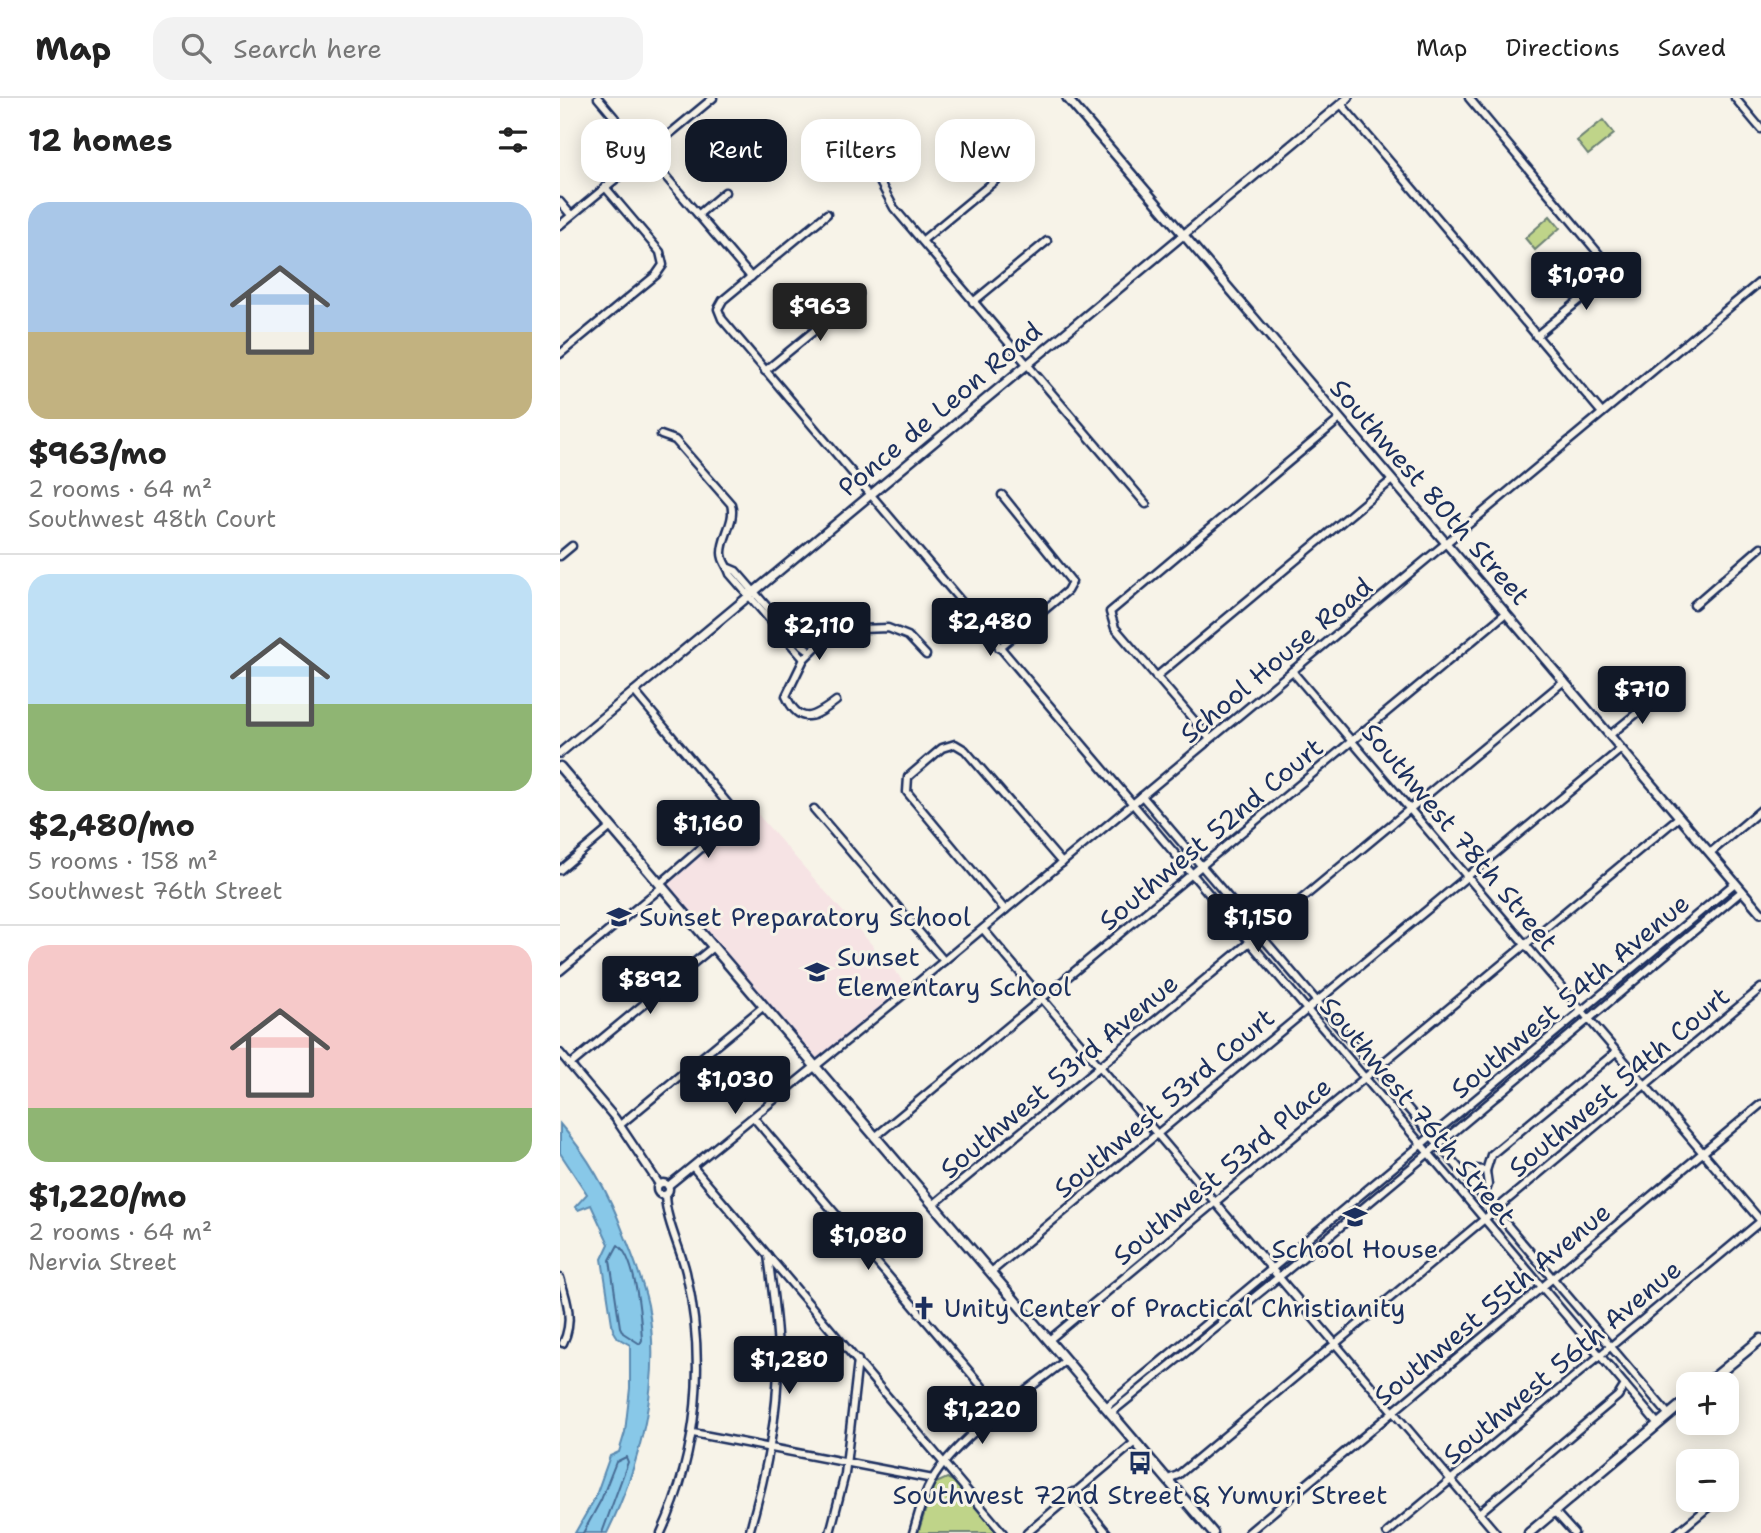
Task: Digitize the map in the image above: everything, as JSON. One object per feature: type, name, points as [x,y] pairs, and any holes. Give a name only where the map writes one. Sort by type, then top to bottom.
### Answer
[{"type":"main road","points":[[560,767],[1213,1533]]},
{"type":"main road","points":[[1721,1372],[1761,1339]]},
{"type":"main road","points":[[1529,1533],[1676,1409]]},
{"type":"street","points":[[598,98],[617,119]]},
{"type":"street","points":[[697,98],[704,106]]},
{"type":"street","points":[[671,133],[713,98]]},
{"type":"street","name":"Southwest 80th Street","points":[[1067,98],[1761,913]]},
{"type":"street","points":[[1469,98],[1605,260],[1609,271],[1603,281],[1536,336]]},
{"type":"street","points":[[1735,98],[1761,129]]},
{"type":"street","points":[[1345,100],[1602,414]]},
{"type":"street","name":"Ponce de Leon Road","points":[[560,753],[1345,100]]},
{"type":"street","points":[[671,181],[751,276],[827,215]]},
{"type":"street","points":[[560,225],[611,182]]},
{"type":"street","points":[[882,182],[887,197],[973,302],[1146,504]]},
{"type":"street","points":[[923,240],[993,182]]},
{"type":"street","points":[[560,354],[656,275],[663,265],[660,252],[605,187]]},
{"type":"street","points":[[699,214],[726,192]]},
{"type":"street","points":[[560,202],[571,215]]},
{"type":"street","points":[[973,302],[1047,241]]},
{"type":"street","name":"Southwest 76th Street","points":[[751,276],[723,300],[718,309],[722,319],[1658,1424]]},
{"type":"street","name":"School House Road","points":[[668,1186],[983,929],[1760,284]]},
{"type":"street","points":[[765,370],[859,294]]},
{"type":"street","points":[[1210,739],[1115,628],[1109,615],[1114,607],[1340,419]]},
{"type":"street","points":[[661,435],[675,440],[731,504],[733,516],[722,554],[730,574],[769,608],[776,622],[804,659]]},
{"type":"street","points":[[1156,677],[1392,480]]},
{"type":"street","points":[[999,648],[1068,591],[1072,582],[1002,495]]},
{"type":"street","points":[[560,556],[572,546]]},
{"type":"street","points":[[1694,605],[1761,547]]},
{"type":"street","points":[[752,594],[763,613],[776,622]]},
{"type":"street","points":[[763,613],[769,608]]},
{"type":"street","name":"Southwest 52nd Court","points":[[875,1137],[1506,613]]},
{"type":"street","points":[[836,701],[811,717],[796,710],[786,694],[804,659],[833,631],[883,627],[900,632],[926,655]]},
{"type":"street","points":[[788,637],[810,651]]},
{"type":"street","name":"Southwest 78th Street","points":[[1292,671],[1761,1221]]},
{"type":"street","name":"Southwest 53rd Avenue","points":[[933,1205],[1564,681]]},
{"type":"street","points":[[560,971],[661,886],[738,816],[634,691]]},
{"type":"street","points":[[1610,735],[1658,696]]},
{"type":"street","points":[[1005,910],[905,789],[908,777],[942,748],[955,744],[969,754],[1062,863]]},
{"type":"street","name":"Southwest 53rd Court","points":[[991,1272],[1621,749]]},
{"type":"street","name":"Southwest 76th Street","points":[[1142,796],[1669,1415]]},
{"type":"street","points":[[814,808],[944,961]]},
{"type":"street","points":[[1710,853],[1761,810]]},
{"type":"street","name":"Southwest 53rd Place","points":[[1049,1340],[1679,817]]},
{"type":"street","points":[[560,870],[611,827]]},
{"type":"street","name":"Southwest 54th Avenue","points":[[1108,1410],[1735,883]]},
{"type":"street","name":"Southwest 54th Avenue","points":[[1108,1410],[1279,1277],[1742,891]]},
{"type":"street","points":[[983,929],[1496,1533]]},
{"type":"street","points":[[570,1065],[713,947]]},
{"type":"street","name":"Southwest 54th Court","points":[[1170,1482],[1761,988]]},
{"type":"street","points":[[620,1125],[764,1006]]},
{"type":"street","points":[[1484,1196],[1488,1185],[1486,1171],[1491,1155],[1616,1052]]},
{"type":"street","points":[[560,1053],[620,1125],[659,1184],[658,1192],[665,1195]]},
{"type":"street","name":"Southwest 55th Avenue","points":[[1248,1533],[1761,1104]]},
{"type":"street","points":[[754,1118],[1002,1410]]},
{"type":"street","points":[[693,1167],[1003,1533]]},
{"type":"street","points":[[1466,1175],[1477,1169],[1486,1171]]},
{"type":"street","points":[[659,1184],[668,1186],[665,1195],[686,1272],[697,1337],[693,1433],[679,1485],[661,1533]]},
{"type":"street","name":"Southwest 56th Avenue","points":[[1387,1533],[1761,1221]]},
{"type":"street","points":[[749,1533],[770,1447],[778,1353],[768,1255]]},
{"type":"street","points":[[560,1278],[569,1317],[563,1343]]},
{"type":"street","points":[[830,1533],[847,1463],[858,1360]]},
{"type":"street","points":[[913,1533],[933,1479],[944,1464],[1002,1410],[1066,1360]]},
{"type":"street","points":[[1479,1513],[1618,1396],[1625,1385]]},
{"type":"street","points":[[1618,1396],[1626,1398],[1632,1393]]},
{"type":"street","points":[[693,1433],[933,1479]]},
{"type":"street","points":[[1027,1533],[1135,1442]]},
{"type":"street","points":[[1073,1492],[1107,1533]]},
{"type":"street","points":[[1554,1511],[1574,1533]]},
{"type":"street","points":[[1678,1533],[1703,1512]]},
{"type":"shaded area","points":[[754,810],[907,985],[817,1060],[667,885]]},
{"type":"green space","points":[[1603,120],[1614,134],[1588,155],[1577,141]]},
{"type":"green space","points":[[1550,216],[1560,228],[1535,250],[1525,238]]},
{"type":"green space","points":[[947,1478],[955,1482],[999,1533],[918,1533],[934,1484]]},
{"type":"water","points":[[560,1124],[589,1162],[612,1204],[643,1287],[652,1334],[650,1392],[645,1422],[629,1480],[607,1533],[575,1533],[595,1498],[610,1456],[619,1452],[625,1432],[630,1388],[630,1345],[618,1338],[613,1330],[602,1259],[609,1244],[591,1205],[578,1210],[575,1207],[587,1194],[560,1153]]},
{"type":"place","name":"Sunset Preparatory School","points":[[619,917]]},
{"type":"place","name":"Sunset Elementary School","points":[[817,972]]},
{"type":"place","name":"School House","points":[[1355,1217]]},
{"type":"place","name":"Unity Center of Practical Christianity","points":[[924,1308]]},
{"type":"place","name":"Southwest 72nd Street & Yumuri Street","points":[[1140,1463]]}]
